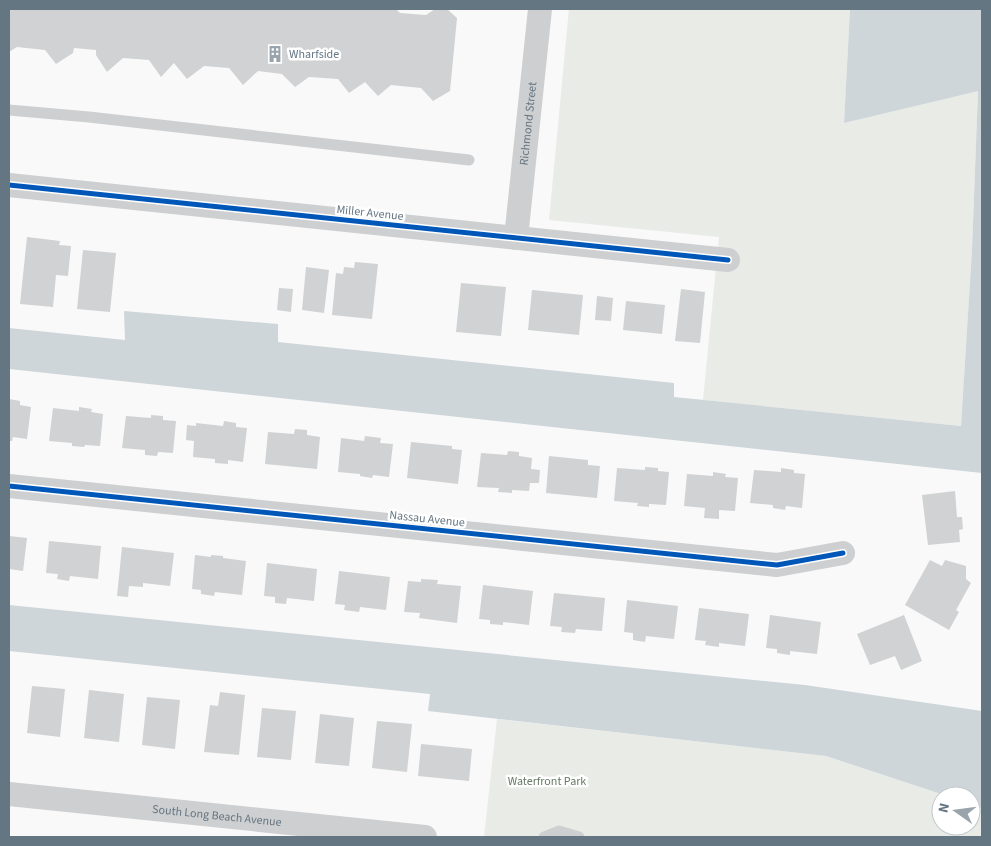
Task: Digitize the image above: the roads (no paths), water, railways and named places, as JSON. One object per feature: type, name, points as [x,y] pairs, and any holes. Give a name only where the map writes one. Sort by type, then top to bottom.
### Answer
[{"type":"street","name":"Richmond Street","points":[[516,238],[540,9]]},
{"type":"street","name":"Miller Avenue","points":[[9,185],[728,260]]},
{"type":"street","name":"Nassau Avenue","points":[[9,486],[777,565],[843,553]]},
{"type":"street","name":"South Long Beach Avenue","points":[[9,794],[424,837]]},
{"type":"lane","points":[[9,110],[89,117],[469,160]]},
{"type":"lane","points":[[544,837],[559,831],[579,837]]},
{"type":"place","name":"Wharfside","points":[[275,54]]},
{"type":"park label","name":"Waterfront Park","points":[[547,781]]}]
